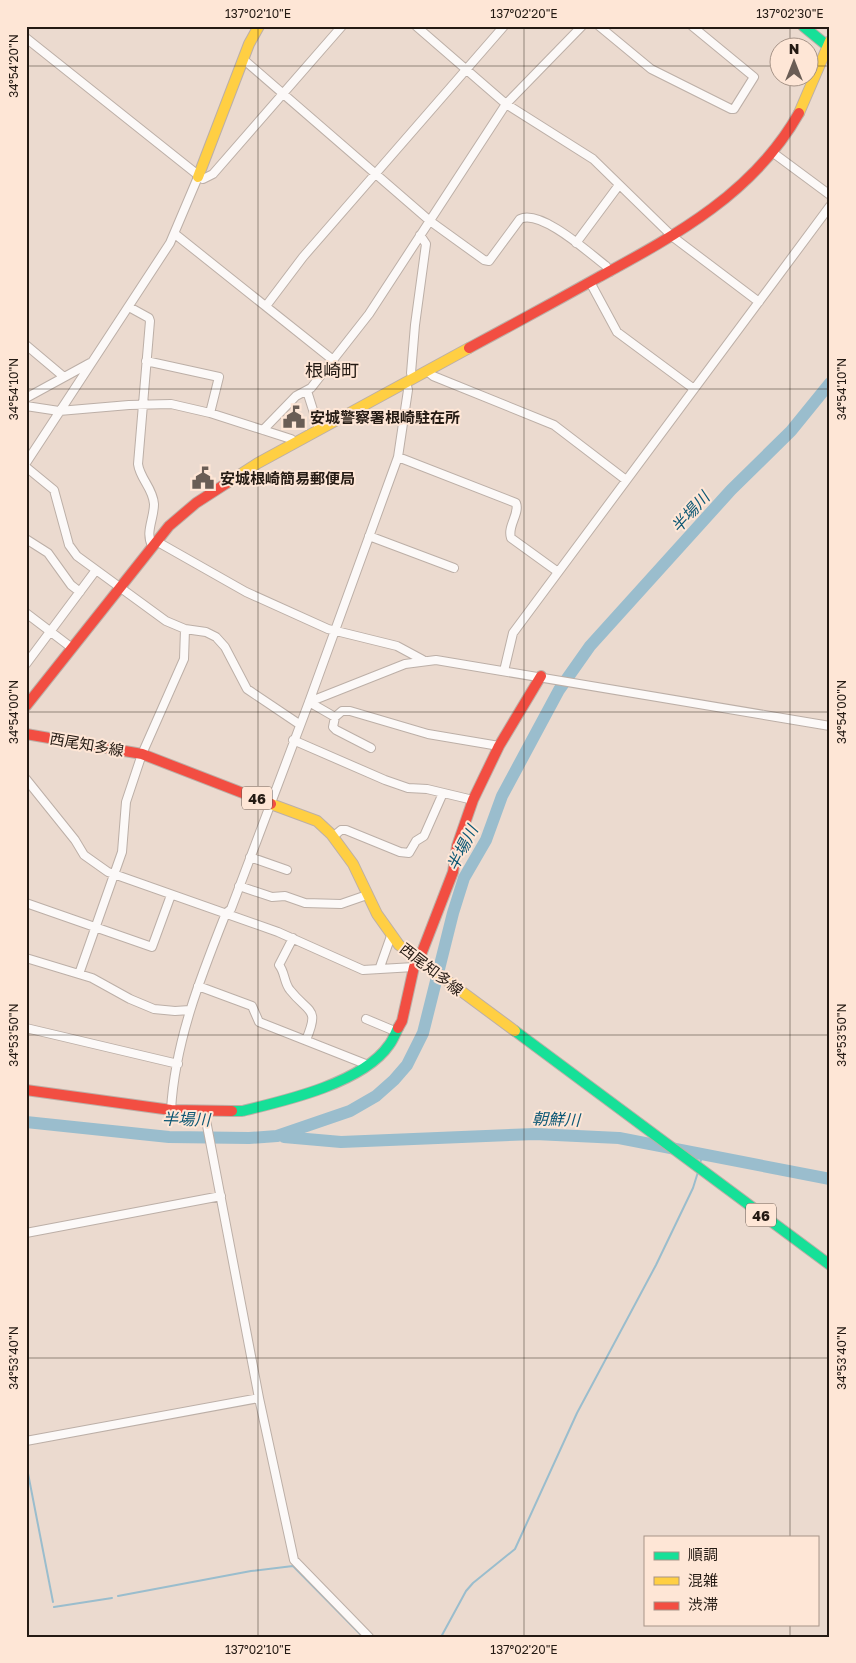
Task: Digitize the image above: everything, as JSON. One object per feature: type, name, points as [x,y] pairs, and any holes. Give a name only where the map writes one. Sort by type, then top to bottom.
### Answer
[{"type":"street","points":[[26,463],[175,234],[243,59],[259,26]]},
{"type":"street","points":[[26,38],[198,177],[207,179],[342,26]]},
{"type":"street","points":[[266,306],[303,257],[504,26]]},
{"type":"street","points":[[263,430],[296,396],[307,390],[333,360],[369,314],[506,104],[582,26]]},
{"type":"street","points":[[599,26],[652,69],[734,109],[754,77],[692,26]]},
{"type":"street","points":[[26,706],[154,544],[184,512],[247,469],[295,442],[673,237],[721,203],[745,182],[772,152],[802,107],[829,45],[803,26]]},
{"type":"street","points":[[421,28],[506,104],[588,156],[673,237],[759,302]]},
{"type":"street","points":[[243,59],[430,220],[486,261],[520,219],[525,217],[554,227],[606,266],[610,272]]},
{"type":"street","points":[[772,152],[830,195]]},
{"type":"street","points":[[576,243],[619,185]]},
{"type":"street","points":[[504,671],[511,636],[830,206]]},
{"type":"street","points":[[175,234],[333,360]]},
{"type":"street","points":[[172,1110],[172,1089],[190,1010],[198,986],[226,913],[231,909],[240,886],[398,457],[411,373],[415,325],[426,244],[420,235]]},
{"type":"street","points":[[590,282],[617,332],[694,388]]},
{"type":"street","points":[[129,307],[149,318],[150,321],[138,464],[139,471],[152,494],[153,515],[148,534],[154,544],[246,592],[334,630],[397,646],[423,660]]},
{"type":"street","points":[[26,345],[64,377]]},
{"type":"street","points":[[146,361],[219,377],[210,413]]},
{"type":"street","points":[[26,398],[92,362]]},
{"type":"street","points":[[427,371],[433,376],[554,425],[626,480]]},
{"type":"street","points":[[307,390],[320,429]]},
{"type":"street","points":[[26,406],[59,411],[142,404],[171,404],[210,413],[291,438],[295,442]]},
{"type":"street","points":[[398,457],[516,503],[518,507],[510,532],[511,538],[558,572]]},
{"type":"street","points":[[26,467],[54,490],[72,550],[150,611],[185,629],[206,632],[216,637],[225,647],[247,689],[299,724]]},
{"type":"street","points":[[369,536],[454,568]]},
{"type":"street","points":[[26,539],[48,554],[71,585],[80,592]]},
{"type":"street","points":[[26,664],[96,570]]},
{"type":"street","points":[[26,613],[72,648]]},
{"type":"street","points":[[79,974],[122,852],[126,802],[142,754],[184,659],[185,629]]},
{"type":"street","points":[[309,702],[405,664],[423,660],[445,661],[830,726]]},
{"type":"street","points":[[26,1090],[172,1110],[204,1113],[242,1111],[289,1100],[328,1086],[368,1064],[383,1052],[397,1032],[416,964],[453,872],[457,846],[473,800],[498,746],[544,677]]},
{"type":"street","points":[[309,702],[335,717]]},
{"type":"street","points":[[371,748],[336,730],[334,727],[335,717],[342,712],[350,711],[428,734],[498,746]]},
{"type":"street","name":"西尾知多線","points":[[26,734],[142,754],[317,821],[334,835],[348,852],[367,895],[391,936],[416,964],[428,967],[830,1265]]},
{"type":"street","points":[[293,740],[408,788],[473,800]]},
{"type":"street","points":[[26,779],[75,840],[84,855],[114,874],[293,938],[363,970],[416,964]]},
{"type":"street","points":[[334,835],[341,830],[346,830],[400,852],[409,853],[416,841],[424,836],[443,793]]},
{"type":"street","points":[[250,857],[287,870]]},
{"type":"street","points":[[240,886],[272,897],[285,896],[304,903],[341,904],[367,895]]},
{"type":"street","points":[[26,903],[152,947],[171,895]]},
{"type":"street","points":[[380,967],[391,936]]},
{"type":"street","points":[[293,938],[279,965],[290,990],[313,1015],[314,1022],[306,1040]]},
{"type":"street","points":[[26,958],[98,981],[130,999],[154,1009],[190,1010]]},
{"type":"street","points":[[198,986],[252,1006],[259,1022],[368,1064]]},
{"type":"street","points":[[366,1019],[397,1032]]},
{"type":"street","points":[[26,1028],[178,1064]]},
{"type":"street","points":[[204,1113],[215,1160],[259,1398],[294,1560],[369,1637]]},
{"type":"street","points":[[26,1233],[221,1196]]},
{"type":"street","points":[[26,1441],[259,1398]]},
{"type":"waterway","name":"半場川","points":[[26,1122],[169,1137],[249,1138],[277,1136],[350,1111],[376,1096],[394,1080],[407,1065],[423,1033],[453,913],[464,878],[486,840],[502,796],[559,690],[590,646],[731,490],[791,431],[830,383]]},
{"type":"waterway","name":"朝鮮川","points":[[284,1137],[341,1142],[535,1134],[619,1138],[830,1179]]},
{"type":"waterway","points":[[700,1163],[703,1154]]},
{"type":"waterway","points":[[441,1637],[466,1591],[473,1583],[515,1549],[577,1413],[656,1265],[693,1188],[698,1172]]},
{"type":"waterway","points":[[26,1463],[53,1602]]},
{"type":"waterway","points":[[118,1596],[251,1571],[293,1566],[363,1637]]},
{"type":"waterway","points":[[54,1607],[112,1598]]},
{"type":"traffic: fast","points":[[803,26],[830,48]]},
{"type":"traffic: fast","points":[[232,1111],[242,1111],[279,1102],[342,1080],[361,1070],[377,1058],[390,1043],[398,1028]]},
{"type":"traffic: fast","points":[[515,1031],[830,1265]]},
{"type":"traffic: slow","points":[[198,177],[249,44],[259,26]]},
{"type":"traffic: slow","points":[[799,113],[830,41]]},
{"type":"traffic: slow","points":[[227,483],[258,463],[469,348]]},
{"type":"traffic: slow","points":[[271,804],[317,821],[331,834],[353,864],[377,914],[399,945],[515,1031]]},
{"type":"traffic: jam","points":[[469,348],[656,245],[711,209],[760,166],[781,141],[799,113]]},
{"type":"traffic: jam","points":[[26,706],[169,526],[196,503],[227,483]]},
{"type":"traffic: jam","points":[[398,1028],[402,1021],[414,967],[417,965],[453,872],[457,846],[473,800],[499,746],[541,676]]},
{"type":"traffic: jam","points":[[26,734],[142,754],[271,804]]},
{"type":"traffic: jam","points":[[26,1090],[171,1110],[232,1111]]},
{"type":"place","name":"安城警察署根崎駐在所","points":[[294,417]]},
{"type":"place","name":"安城根崎簡易郵便局","points":[[203,478]]},
{"type":"district","name":"根崎町","points":[[332,370]]}]
